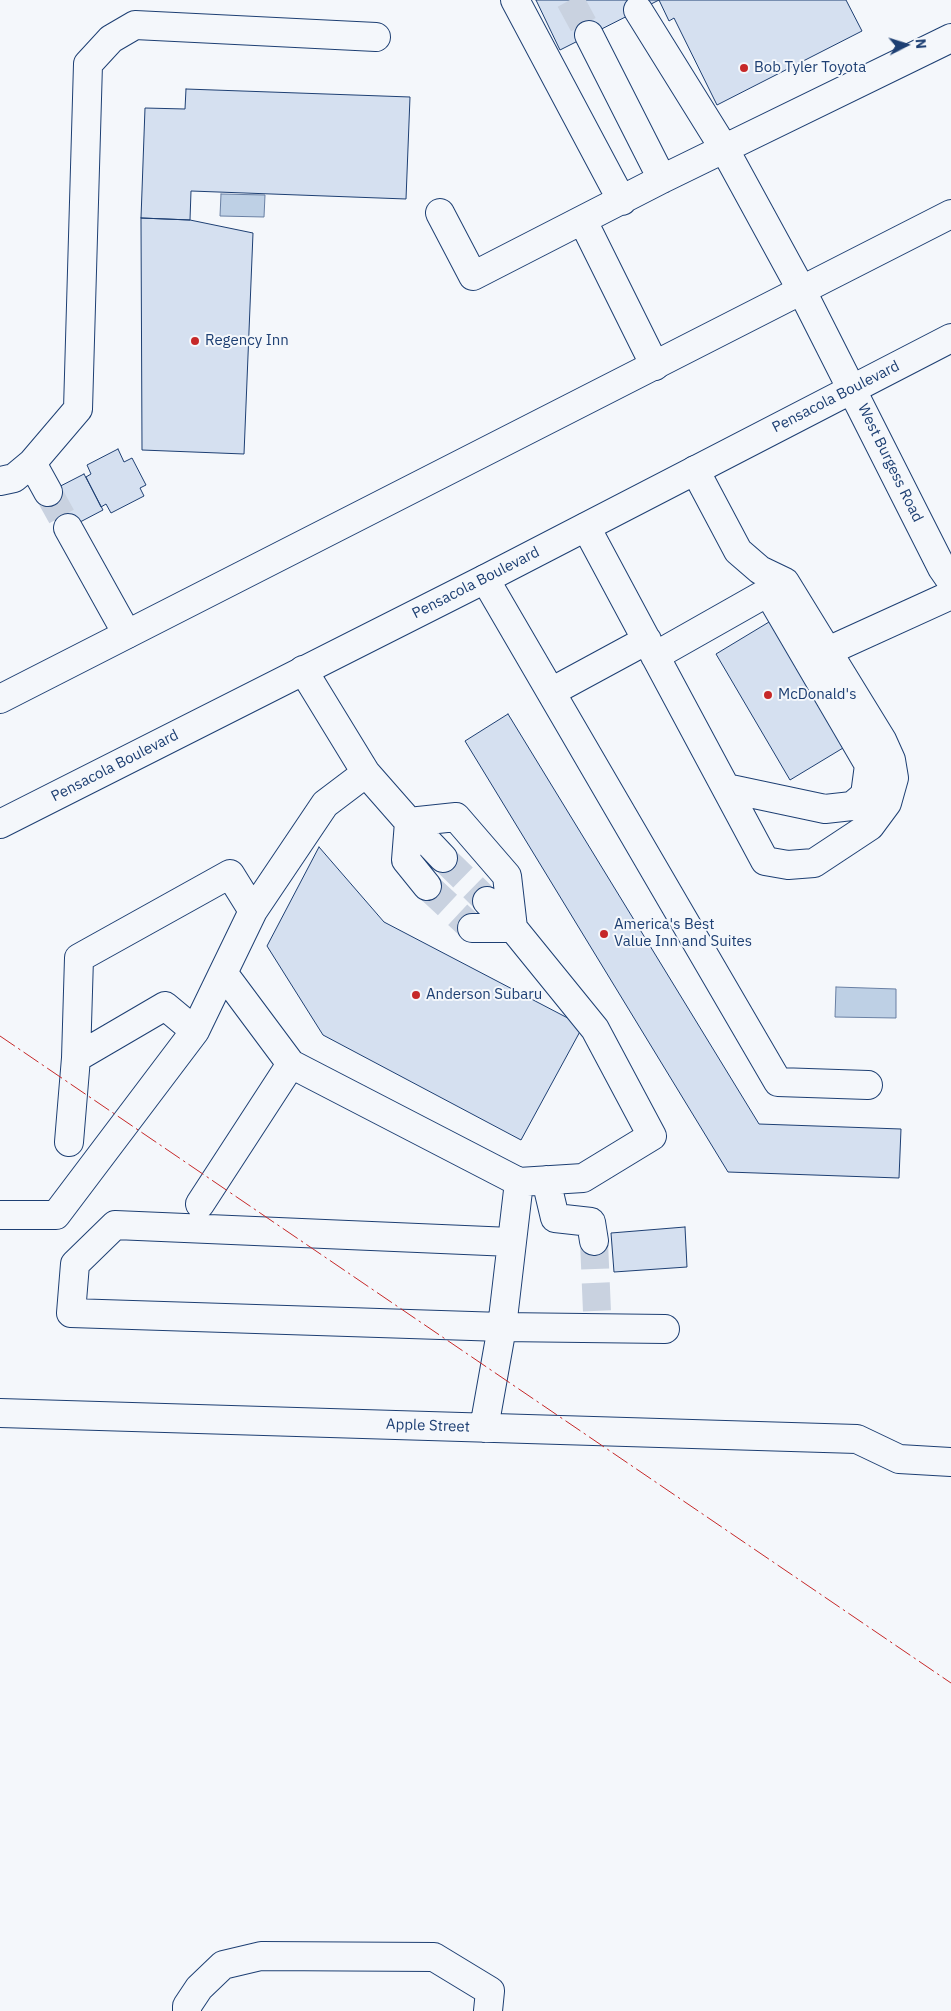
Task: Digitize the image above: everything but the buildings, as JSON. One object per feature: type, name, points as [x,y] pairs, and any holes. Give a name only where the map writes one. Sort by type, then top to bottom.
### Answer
[{"type":"main road","points":[[515,0],[622,201]]},
{"type":"main road","name":"West Burgess Road","points":[[638,10],[725,150],[854,388],[942,568],[951,581]]},
{"type":"main road","points":[[0,482],[14,478],[32,463],[78,409],[88,64],[111,39],[135,26],[376,37]]},
{"type":"main road","points":[[589,35],[662,179]]},
{"type":"main road","points":[[440,213],[473,276],[662,179],[725,150],[951,38]]},
{"type":"main road","points":[[0,699],[951,214]]},
{"type":"main road","points":[[583,221],[655,366]]},
{"type":"main road","name":"Pensacola Boulevard","points":[[0,824],[485,579],[951,338]]},
{"type":"main road","points":[[32,463],[48,492]]},
{"type":"main road","points":[[586,527],[764,861],[788,865],[814,863],[870,826],[887,803],[894,778],[890,760],[882,740],[828,652],[777,587],[738,551],[695,470]]},
{"type":"main road","points":[[68,528],[127,634]]},
{"type":"main road","points":[[485,579],[778,1082],[868,1085]]},
{"type":"main road","points":[[551,692],[651,648],[777,587]]},
{"type":"main road","points":[[726,788],[825,809],[852,806],[865,795],[869,765],[777,587]]},
{"type":"main road","points":[[828,652],[951,596]]},
{"type":"main road","points":[[303,670],[366,773],[443,858]]},
{"type":"main road","points":[[0,1215],[56,1215],[196,1031],[253,911],[325,804],[366,773]]},
{"type":"main road","points":[[409,822],[456,817],[507,876],[513,928]]},
{"type":"main road","points":[[409,822],[406,860],[427,886]]},
{"type":"main road","points":[[69,1142],[76,1058],[79,958],[230,874],[253,911]]},
{"type":"main road","points":[[224,974],[291,1064],[519,1182],[583,1178],[652,1136],[595,1029],[513,928],[487,901]]},
{"type":"main road","points":[[472,928],[513,928]]},
{"type":"main road","points":[[76,1058],[165,1006],[196,1031]]},
{"type":"main road","points":[[200,1204],[291,1064]]},
{"type":"main road","points":[[546,1180],[554,1218],[592,1222],[594,1241]]},
{"type":"main road","points":[[484,1428],[502,1327],[519,1182]]},
{"type":"main road","points":[[511,1242],[115,1225],[75,1264],[71,1313],[502,1327],[597,1320],[665,1329]]},
{"type":"main road","name":"Apple Street","points":[[0,1413],[857,1439],[899,1459],[951,1462]]},
{"type":"main road","points":[[187,2011],[187,2006],[199,1988],[223,1965],[260,1956],[270,1956],[434,1957],[490,1991],[488,2011]]},
{"type":"water","points":[[221,194],[265,195],[264,217],[220,216]]},
{"type":"water","points":[[836,987],[896,989],[896,1018],[835,1017]]},
{"type":"tunnel","points":[[570,0],[589,35]]},
{"type":"tunnel","points":[[48,492],[68,528]]},
{"type":"tunnel","points":[[443,858],[487,901]]},
{"type":"tunnel","points":[[427,886],[472,928]]},
{"type":"tunnel","points":[[594,1241],[597,1312]]},
{"type":"power","points":[[0,1036],[951,1683]]},
{"type":"place","name":"Bob Tyler Toyota","points":[[744,68]]},
{"type":"place","name":"Regency Inn","points":[[195,341]]},
{"type":"place","name":"McDonald's","points":[[768,695]]},
{"type":"place","name":"America's Best Value Inn and Suites","points":[[604,934]]},
{"type":"place","name":"Anderson Subaru","points":[[416,995]]}]
